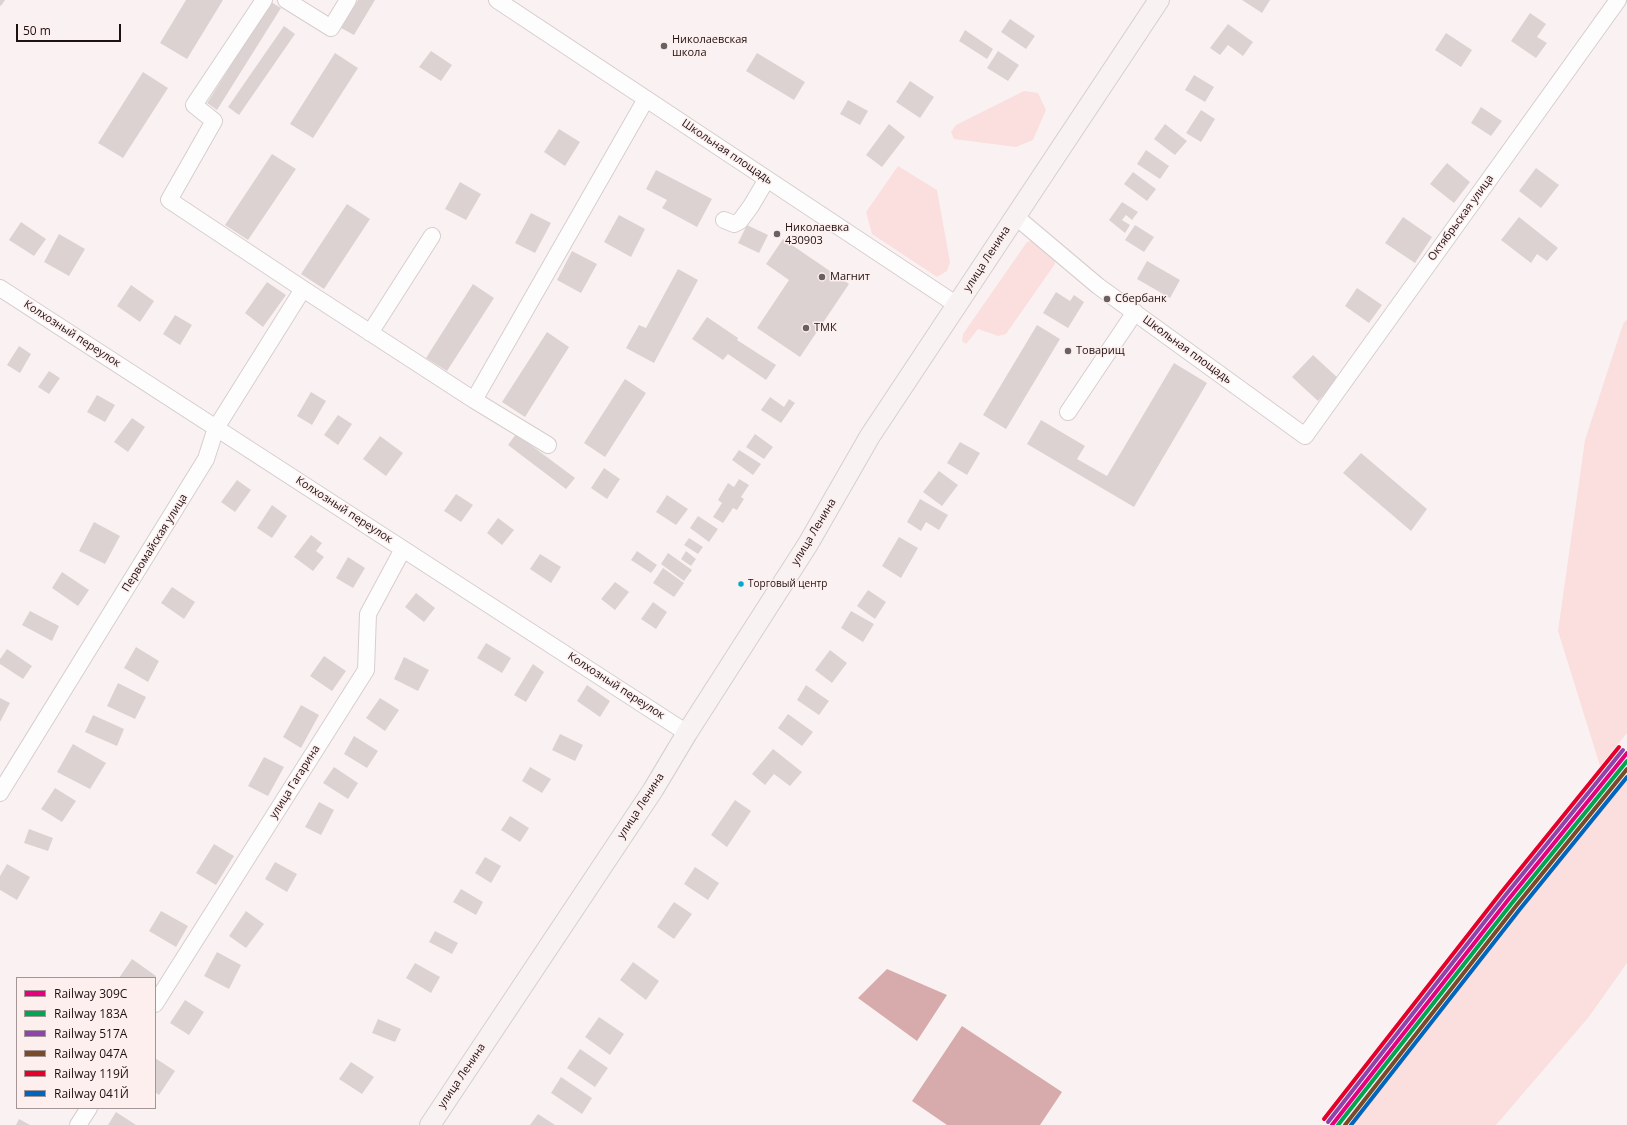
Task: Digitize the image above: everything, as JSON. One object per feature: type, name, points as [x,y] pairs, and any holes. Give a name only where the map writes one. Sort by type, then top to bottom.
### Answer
[{"type":"main road","name":"улица Ленина","points":[[430,1125],[653,790],[687,733],[808,544],[870,436],[1160,0]]},
{"type":"street","points":[[264,0],[194,105],[214,121],[169,200],[370,333],[474,400],[548,445]]},
{"type":"street","points":[[286,0],[331,28],[348,0]]},
{"type":"street","name":"Школьная площадь","points":[[497,0],[957,305]]},
{"type":"street","name":"Октябрьская улица","points":[[1305,436],[1618,0]]},
{"type":"street","points":[[474,400],[646,99]]},
{"type":"street","points":[[724,220],[734,224],[740,221],[767,179]]},
{"type":"street","name":"Школьная площадь","points":[[1015,216],[1098,286],[1305,436]]},
{"type":"street","points":[[370,333],[432,236]]},
{"type":"street","name":"Колхозный переулок","points":[[0,288],[687,733]]},
{"type":"street","name":"Первомайская улица","points":[[0,793],[206,459],[216,428],[303,289]]},
{"type":"street","points":[[1068,412],[1135,312]]},
{"type":"street","name":"улица Гагарина","points":[[156,1002],[366,670],[368,614],[403,549]]},
{"type":"street","points":[[78,1125],[88,1109]]},
{"type":"shaded area","points":[[1024,91],[1038,93],[1046,110],[1033,140],[1016,147],[954,139],[951,132],[956,125]]},
{"type":"shaded area","points":[[898,166],[937,190],[950,262],[947,271],[937,277],[872,234],[866,212]]},
{"type":"shaded area","points":[[1035,240],[1055,255],[1055,264],[1006,334],[998,336],[978,329],[966,344],[962,341],[963,334],[1027,242]]},
{"type":"shaded area","points":[[1627,319],[1627,733],[1600,766],[1558,631],[1585,440],[1623,324]]},
{"type":"shaded area","points":[[1627,778],[1627,963],[1588,1018],[1496,1125],[1352,1125],[1523,907]]},
{"type":"shaded area","points":[[887,969],[947,995],[917,1041],[858,998]]},
{"type":"shaded area","points":[[962,1026],[1062,1092],[1040,1125],[947,1125],[912,1101]]},
{"type":"building","points":[[0,0],[5,0],[1,6],[0,5]]},
{"type":"building","points":[[186,0],[223,0],[187,59],[160,43]]},
{"type":"building","points":[[358,0],[375,0],[354,35],[341,28]]},
{"type":"building","points":[[1242,0],[1270,0],[1262,13]]},
{"type":"building","points":[[271,2],[281,8],[217,110],[207,103]]},
{"type":"building","points":[[1530,13],[1546,24],[1537,37],[1547,43],[1536,58],[1511,41]]},
{"type":"building","points":[[1010,19],[1035,36],[1026,49],[1001,32]]},
{"type":"building","points":[[1228,24],[1253,42],[1243,56],[1228,45],[1220,55],[1210,48]]},
{"type":"building","points":[[284,26],[295,34],[239,115],[228,107]]},
{"type":"building","points":[[965,30],[993,49],[987,59],[959,41]]},
{"type":"building","points":[[1446,33],[1472,50],[1461,67],[1435,50]]},
{"type":"building","points":[[431,51],[452,65],[441,81],[419,67]]},
{"type":"building","points":[[998,51],[1019,65],[1008,81],[987,68]]},
{"type":"building","points":[[335,53],[358,68],[313,138],[290,124]]},
{"type":"building","points":[[757,53],[805,82],[794,100],[746,71]]},
{"type":"building","points":[[143,72],[168,88],[123,158],[98,143]]},
{"type":"building","points":[[1194,75],[1214,87],[1205,102],[1185,90]]},
{"type":"building","points":[[910,81],[934,97],[920,118],[896,102]]},
{"type":"building","points":[[848,100],[868,111],[860,125],[840,114]]},
{"type":"building","points":[[1481,107],[1502,121],[1491,136],[1471,123]]},
{"type":"building","points":[[1201,110],[1215,119],[1201,142],[1186,133]]},
{"type":"building","points":[[889,124],[905,137],[882,167],[866,155]]},
{"type":"building","points":[[1165,124],[1187,141],[1175,155],[1154,139]]},
{"type":"building","points":[[559,129],[580,142],[565,166],[544,152]]},
{"type":"building","points":[[1146,150],[1169,166],[1160,179],[1137,164]]},
{"type":"building","points":[[272,154],[296,169],[248,240],[225,225]]},
{"type":"building","points":[[1447,163],[1470,182],[1454,203],[1430,184]]},
{"type":"building","points":[[1536,168],[1559,185],[1541,208],[1519,191]]},
{"type":"building","points":[[656,170],[712,199],[697,227],[662,208],[667,200],[646,189]]},
{"type":"building","points":[[1133,172],[1156,189],[1147,201],[1124,184]]},
{"type":"building","points":[[460,182],[481,194],[466,220],[445,209]]},
{"type":"building","points":[[1122,202],[1138,212],[1132,220],[1126,215],[1122,220],[1130,225],[1125,233],[1109,220]]},
{"type":"building","points":[[347,204],[370,219],[324,289],[301,274]]},
{"type":"building","points":[[531,213],[551,223],[535,253],[515,243]]},
{"type":"building","points":[[619,215],[645,229],[631,257],[604,242]]},
{"type":"building","points":[[1403,217],[1432,237],[1415,263],[1385,243]]},
{"type":"building","points":[[1519,217],[1558,248],[1547,261],[1537,254],[1531,263],[1501,240]]},
{"type":"building","points":[[21,222],[46,239],[34,256],[9,240]]},
{"type":"building","points":[[747,225],[768,235],[759,253],[738,243]]},
{"type":"building","points":[[1135,225],[1154,237],[1144,252],[1125,240]]},
{"type":"building","points":[[59,234],[85,249],[69,276],[44,262]]},
{"type":"building","points":[[783,239],[849,284],[800,357],[757,328],[789,280],[766,264]]},
{"type":"building","points":[[572,251],[597,264],[581,293],[557,280]]},
{"type":"building","points":[[1147,261],[1180,280],[1170,298],[1137,279]]},
{"type":"building","points":[[678,269],[698,280],[654,363],[626,348],[639,325],[646,328]]},
{"type":"building","points":[[267,282],[286,295],[263,327],[245,313]]},
{"type":"building","points":[[473,284],[494,298],[447,371],[426,358]]},
{"type":"building","points":[[131,285],[154,301],[140,322],[117,306]]},
{"type":"building","points":[[1357,288],[1382,305],[1369,323],[1345,306]]},
{"type":"building","points":[[1056,292],[1070,301],[1074,295],[1084,302],[1068,328],[1043,313]]},
{"type":"building","points":[[175,315],[192,325],[180,345],[163,334]]},
{"type":"building","points":[[707,317],[738,338],[737,340],[776,365],[766,380],[728,354],[723,360],[692,339]]},
{"type":"building","points":[[1037,325],[1060,339],[1006,429],[983,415]]},
{"type":"building","points":[[547,332],[569,347],[525,417],[502,402]]},
{"type":"building","points":[[19,346],[31,354],[20,373],[7,365]]},
{"type":"building","points":[[1313,355],[1339,379],[1318,401],[1292,377]]},
{"type":"building","points":[[1174,363],[1207,383],[1134,507],[1027,444],[1041,420],[1085,446],[1077,459],[1107,476]]},
{"type":"building","points":[[49,371],[60,378],[49,394],[38,387]]},
{"type":"building","points":[[625,379],[646,393],[605,457],[584,443]]},
{"type":"building","points":[[311,392],[326,401],[312,425],[297,416]]},
{"type":"building","points":[[97,395],[115,405],[105,422],[87,412]]},
{"type":"building","points":[[770,397],[784,407],[789,399],[795,403],[781,423],[761,410]]},
{"type":"building","points":[[338,415],[352,424],[338,445],[324,435]]},
{"type":"building","points":[[132,418],[145,427],[128,452],[114,442]]},
{"type":"building","points":[[516,434],[575,478],[566,489],[508,445]]},
{"type":"building","points":[[755,434],[773,447],[764,459],[746,447]]},
{"type":"building","points":[[380,436],[403,453],[386,476],[363,459]]},
{"type":"building","points":[[960,442],[980,453],[967,475],[947,463]]},
{"type":"building","points":[[739,450],[761,464],[753,475],[732,460]]},
{"type":"building","points":[[1361,453],[1427,509],[1411,531],[1343,473]]},
{"type":"building","points":[[604,468],[620,479],[607,499],[591,488]]},
{"type":"building","points":[[939,471],[958,485],[942,506],[923,492]]},
{"type":"building","points":[[739,479],[749,485],[741,497],[744,499],[737,510],[733,508],[723,523],[713,517],[722,503],[718,500],[728,483],[734,487]]},
{"type":"building","points":[[237,480],[251,490],[235,512],[221,502]]},
{"type":"building","points":[[456,494],[473,505],[461,522],[444,511]]},
{"type":"building","points":[[667,495],[688,509],[676,525],[656,512]]},
{"type":"building","points":[[920,499],[948,515],[939,530],[926,522],[921,531],[907,522]]},
{"type":"building","points":[[272,505],[287,516],[272,538],[257,528]]},
{"type":"building","points":[[698,516],[718,529],[709,542],[690,528]]},
{"type":"building","points":[[498,518],[514,530],[502,545],[487,533]]},
{"type":"building","points":[[94,522],[120,536],[105,564],[79,551]]},
{"type":"building","points":[[311,535],[322,543],[316,551],[324,557],[313,571],[294,557]]},
{"type":"building","points":[[899,537],[918,548],[901,578],[882,566]]},
{"type":"building","points":[[689,538],[703,547],[698,554],[684,545]]},
{"type":"building","points":[[637,551],[657,565],[651,573],[631,560]]},
{"type":"building","points":[[686,551],[696,559],[691,566],[681,559]]},
{"type":"building","points":[[668,553],[692,570],[684,581],[661,564]]},
{"type":"building","points":[[540,554],[561,567],[551,583],[530,569]]},
{"type":"building","points":[[348,557],[365,568],[353,588],[336,578]]},
{"type":"building","points":[[663,568],[684,583],[674,597],[653,583]]},
{"type":"building","points":[[62,572],[89,590],[78,606],[52,588]]},
{"type":"building","points":[[615,582],[629,592],[615,610],[601,599]]},
{"type":"building","points":[[172,587],[195,602],[184,619],[161,603]]},
{"type":"building","points":[[868,590],[886,602],[875,619],[857,606]]},
{"type":"building","points":[[416,593],[435,608],[424,622],[405,607]]},
{"type":"building","points":[[653,602],[667,612],[656,629],[641,619]]},
{"type":"building","points":[[30,611],[59,626],[52,641],[22,625]]},
{"type":"building","points":[[851,611],[874,624],[863,642],[841,628]]},
{"type":"building","points":[[486,643],[511,658],[502,673],[477,658]]},
{"type":"building","points":[[136,647],[159,661],[148,682],[124,668]]},
{"type":"building","points":[[7,649],[32,666],[23,679],[0,664],[0,659]]},
{"type":"building","points":[[830,650],[847,663],[832,683],[815,670]]},
{"type":"building","points":[[324,656],[346,671],[332,691],[310,676]]},
{"type":"building","points":[[404,657],[429,670],[418,691],[394,679]]},
{"type":"building","points":[[533,664],[544,672],[526,702],[514,695]]},
{"type":"building","points":[[118,683],[146,697],[135,719],[107,706]]},
{"type":"building","points":[[587,685],[610,701],[600,717],[577,701]]},
{"type":"building","points":[[806,685],[829,701],[819,715],[797,700]]},
{"type":"building","points":[[0,698],[10,703],[0,722]]},
{"type":"building","points":[[380,698],[399,710],[385,731],[366,718]]},
{"type":"building","points":[[301,705],[319,715],[301,748],[283,737]]},
{"type":"building","points":[[788,714],[813,732],[802,746],[778,728]]},
{"type":"building","points":[[93,715],[124,729],[117,746],[85,732]]},
{"type":"building","points":[[560,734],[583,745],[575,761],[552,750]]},
{"type":"building","points":[[354,736],[378,751],[367,768],[344,754]]},
{"type":"building","points":[[73,744],[106,763],[90,789],[57,772]]},
{"type":"building","points":[[773,749],[802,772],[790,786],[774,774],[765,785],[752,774]]},
{"type":"building","points":[[264,757],[284,767],[268,796],[248,786]]},
{"type":"building","points":[[334,767],[358,783],[348,799],[323,783]]},
{"type":"building","points":[[530,767],[551,779],[542,793],[522,781]]},
{"type":"building","points":[[55,788],[76,801],[62,822],[41,809]]},
{"type":"building","points":[[735,800],[751,811],[727,847],[711,835]]},
{"type":"building","points":[[319,802],[334,810],[321,835],[305,827]]},
{"type":"building","points":[[510,816],[529,828],[520,842],[501,830]]},
{"type":"building","points":[[29,829],[53,838],[48,851],[24,843]]},
{"type":"building","points":[[214,844],[234,856],[216,885],[196,873]]},
{"type":"building","points":[[485,857],[501,866],[491,883],[475,873]]},
{"type":"building","points":[[275,862],[297,874],[287,892],[265,879]]},
{"type":"building","points":[[7,864],[30,877],[17,900],[0,890],[0,876]]},
{"type":"building","points":[[695,867],[719,883],[708,900],[684,884]]},
{"type":"building","points":[[461,889],[483,902],[476,915],[453,902]]},
{"type":"building","points":[[674,902],[692,914],[674,939],[657,927]]},
{"type":"building","points":[[161,911],[188,926],[176,947],[149,931]]},
{"type":"building","points":[[246,911],[264,924],[246,948],[229,936]]},
{"type":"building","points":[[435,931],[458,943],[452,954],[429,942]]},
{"type":"building","points":[[217,952],[241,965],[229,989],[204,976]]},
{"type":"building","points":[[132,959],[156,976],[156,977],[120,977]]},
{"type":"building","points":[[633,962],[659,981],[646,1000],[620,980]]},
{"type":"building","points":[[415,963],[440,977],[431,993],[406,978]]},
{"type":"building","points":[[185,1000],[204,1012],[189,1035],[170,1023]]},
{"type":"building","points":[[599,1017],[624,1034],[610,1055],[585,1037]]},
{"type":"building","points":[[378,1019],[401,1029],[395,1042],[372,1033]]},
{"type":"building","points":[[580,1049],[608,1068],[595,1087],[567,1068]]},
{"type":"building","points":[[156,1059],[175,1071],[159,1095],[156,1093]]},
{"type":"building","points":[[351,1062],[374,1077],[362,1094],[339,1079]]},
{"type":"building","points":[[561,1077],[592,1098],[582,1114],[551,1093]]},
{"type":"building","points":[[116,1112],[136,1125],[108,1125]]},
{"type":"building","points":[[538,1114],[555,1125],[530,1125]]},
{"type":"building","points":[[19,1119],[30,1125],[16,1125]]},
{"type":"rail line","name":"119Й","points":[[1324,1119],[1500,894],[1619,747]]},
{"type":"rail line","name":"517А","points":[[1328,1122],[1504,897],[1623,750]]},
{"type":"rail line","name":"309С","points":[[1332,1125],[1508,900],[1627,753]]},
{"type":"rail line","name":"183А","points":[[1338,1125],[1512,903],[1627,761]]},
{"type":"rail line","name":"047А","points":[[1345,1125],[1516,906],[1627,769]]},
{"type":"rail line","name":"041Й","points":[[1351,1125],[1520,909],[1627,777]]},
{"type":"place","name":"Николаевская школа","points":[[664,46]]},
{"type":"place","name":"Николаевка 430903","points":[[777,234]]},
{"type":"place","name":"Магнит","points":[[822,277]]},
{"type":"place","name":"Сбербанк","points":[[1107,299]]},
{"type":"place","name":"ТМК","points":[[806,328]]},
{"type":"place","name":"Товарищ","points":[[1068,351]]},
{"type":"place","name":"Торговый центр","points":[[741,584]]}]
